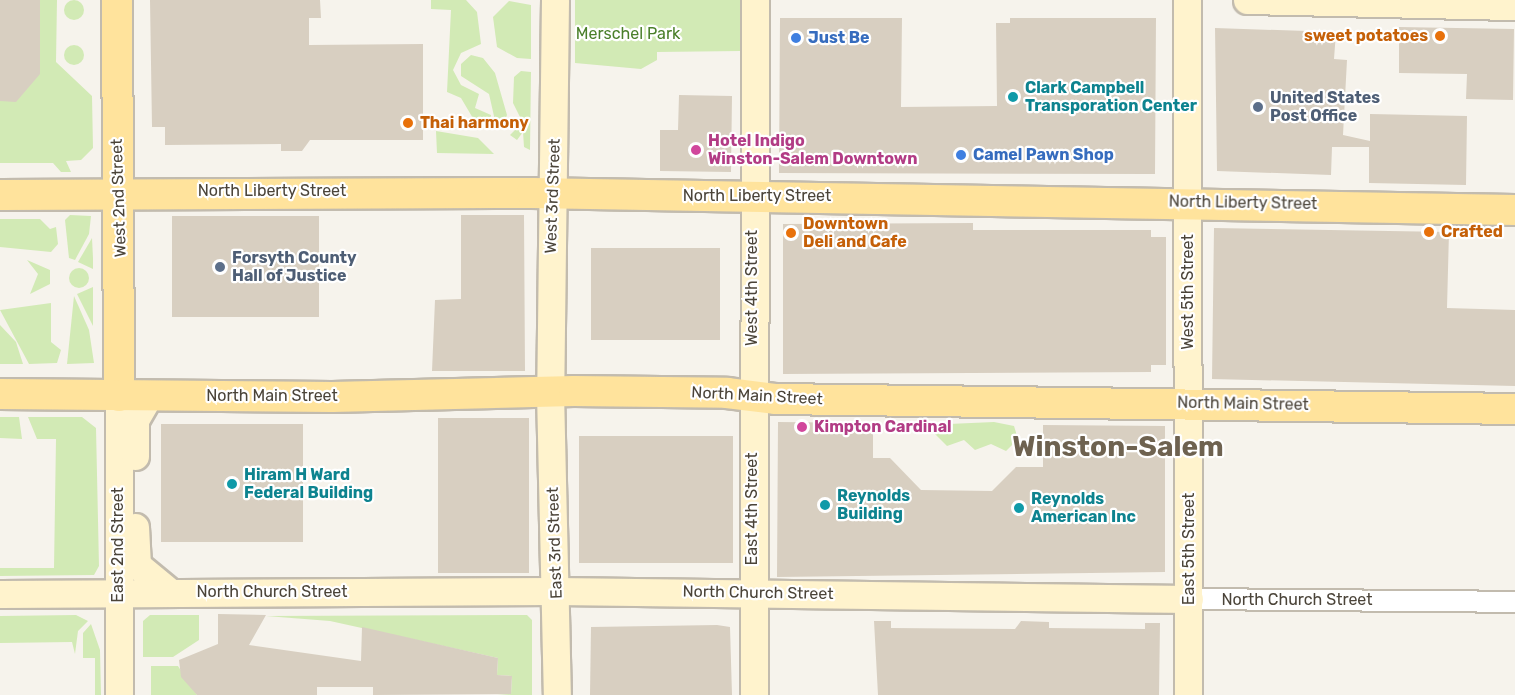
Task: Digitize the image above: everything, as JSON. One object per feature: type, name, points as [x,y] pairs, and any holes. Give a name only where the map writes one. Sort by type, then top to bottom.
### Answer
[{"type":"main road","name":"West 2nd Street","points":[[117,0],[120,192],[119,396]]},
{"type":"main road","name":"North Liberty Street","points":[[0,195],[120,192],[553,194],[1188,202],[1515,210]]},
{"type":"main road","name":"North Main Street","points":[[0,394],[149,396],[550,392],[1515,409]]},
{"type":"street","name":"West 3rd Street","points":[[550,392],[555,0]]},
{"type":"street","name":"West 4th Street","points":[[752,396],[755,0]]},
{"type":"street","name":"West 5th Street","points":[[1187,0],[1188,403]]},
{"type":"street","points":[[1247,0],[1515,6]]},
{"type":"street","name":"East 3rd Street","points":[[550,392],[557,591],[557,695]]},
{"type":"street","name":"East 2nd Street","points":[[119,396],[119,695]]},
{"type":"street","name":"East 2nd Street","points":[[149,396],[135,426],[136,560],[144,575],[171,593]]},
{"type":"street","name":"East 4th Street","points":[[752,396],[754,695]]},
{"type":"street","name":"East 5th Street","points":[[1188,403],[1188,695]]},
{"type":"street","name":"North Church Street","points":[[0,594],[557,591],[1515,602]]},
{"type":"green space","points":[[0,0],[57,0],[56,62],[92,96],[93,148],[81,160],[66,161],[71,172],[61,172],[53,163],[0,163]]},
{"type":"green space","points":[[74,0],[81,3],[84,10],[81,17],[74,20],[67,17],[64,10],[67,3]]},
{"type":"green space","points":[[431,0],[466,0],[477,12],[481,44],[461,53],[453,70],[461,85],[479,94],[475,108],[491,115],[491,123],[474,120],[461,98],[447,92],[451,10],[431,9]]},
{"type":"green space","name":"Merschel Park","points":[[575,0],[741,0],[741,51],[657,52],[657,60],[641,69],[575,63]]},
{"type":"green space","points":[[509,1],[531,5],[531,59],[517,58],[497,47],[493,17]]},
{"type":"green space","points":[[74,45],[81,48],[84,55],[81,62],[74,65],[67,62],[64,55],[67,48]]},
{"type":"green space","points":[[471,55],[483,58],[495,73],[507,115],[502,128],[496,125],[489,94],[461,76],[461,64]]},
{"type":"green space","points":[[521,71],[531,72],[530,150],[524,147],[523,132],[517,140],[510,135],[517,128],[512,118],[523,123],[513,103],[514,77]]},
{"type":"green space","points":[[436,131],[478,138],[494,154],[437,153]]},
{"type":"green space","points":[[70,215],[91,216],[89,234],[75,260],[69,258],[65,220]]},
{"type":"green space","points":[[0,219],[40,219],[50,229],[56,227],[58,244],[51,252],[0,247]]},
{"type":"green space","points":[[92,238],[93,258],[93,269],[78,262]]},
{"type":"green space","points":[[27,260],[50,270],[50,284],[30,294],[38,274]]},
{"type":"green space","points":[[75,268],[83,268],[89,274],[89,282],[83,288],[75,288],[69,282],[69,274]]},
{"type":"green space","points":[[93,287],[93,326],[77,294]]},
{"type":"green space","points":[[74,296],[89,330],[94,363],[67,364]]},
{"type":"green space","points":[[51,303],[51,342],[61,350],[57,363],[29,364],[0,310]]},
{"type":"green space","points":[[0,325],[16,342],[23,364],[0,364]]},
{"type":"green space","points":[[0,417],[19,417],[22,439],[0,438]]},
{"type":"green space","points":[[28,417],[82,417],[96,428],[99,566],[94,575],[0,576],[0,568],[54,568],[56,439],[37,439]]},
{"type":"green space","points":[[994,422],[1014,426],[1018,439],[1006,451],[991,444],[975,450],[964,440],[947,446],[926,425]]},
{"type":"green space","points":[[76,615],[88,621],[78,631],[75,654],[72,642],[0,643],[0,616]]},
{"type":"green space","points":[[150,615],[199,615],[199,640],[173,657],[143,657],[143,621]]},
{"type":"green space","points":[[527,615],[532,620],[532,695],[497,695],[511,694],[512,676],[497,675],[498,658],[330,621],[266,616]]},
{"type":"green space","points":[[91,624],[100,650],[101,695],[95,695],[95,658],[83,658],[83,633]]},
{"type":"green space","points":[[151,666],[178,666],[197,695],[151,695]]},
{"type":"building","points":[[0,0],[40,0],[40,74],[16,102],[0,101]]},
{"type":"building","points":[[150,0],[320,0],[321,18],[309,18],[309,45],[423,44],[423,140],[310,140],[302,151],[281,151],[281,144],[165,145],[165,127],[152,127]]},
{"type":"building","points":[[780,18],[902,18],[901,107],[997,106],[996,23],[1010,23],[1010,18],[1156,18],[1155,174],[779,173]]},
{"type":"building","points":[[1399,27],[1514,29],[1513,100],[1466,99],[1467,74],[1399,73]]},
{"type":"building","points":[[1215,28],[1336,32],[1334,59],[1347,60],[1343,135],[1370,141],[1370,114],[1467,116],[1466,185],[1369,183],[1369,147],[1332,147],[1331,175],[1217,171]]},
{"type":"building","name":"Hotel Indigo Winston-Salem Downtown","points":[[679,95],[732,96],[731,172],[660,171],[660,130],[678,130]]},
{"type":"building","points":[[461,215],[524,215],[525,371],[432,371],[435,300],[461,299]]},
{"type":"building","points":[[172,216],[319,216],[319,317],[172,317]]},
{"type":"building","points":[[973,223],[973,230],[1151,230],[1151,237],[1166,237],[1166,365],[1151,365],[1151,372],[783,374],[783,224]]},
{"type":"building","points":[[1214,228],[1449,232],[1447,308],[1515,310],[1515,386],[1212,379]]},
{"type":"building","points":[[591,248],[720,248],[720,340],[591,340]]},
{"type":"building","points":[[438,418],[529,418],[529,573],[438,573]]},
{"type":"building","name":"Reynolds American Inc","points":[[778,422],[873,423],[873,458],[890,458],[921,490],[992,491],[1016,467],[1043,467],[1043,425],[1165,426],[1165,572],[777,577]]},
{"type":"building","name":"Hiram H Ward Federal Building","points":[[161,424],[303,424],[303,542],[161,542]]},
{"type":"building","points":[[579,436],[733,436],[733,563],[579,563]]},
{"type":"building","points":[[218,614],[266,615],[249,645],[361,661],[362,627],[498,658],[497,675],[512,676],[511,694],[373,695],[373,687],[317,687],[317,695],[197,695],[181,677],[179,660],[218,644]]},
{"type":"building","points":[[874,621],[891,621],[891,628],[1015,629],[1021,621],[1049,622],[1049,628],[1145,629],[1145,623],[1160,623],[1159,695],[878,695]]},
{"type":"building","points":[[717,625],[730,627],[732,695],[590,695],[591,627]]},
{"type":"place","name":"sweet potatoes","points":[[1440,36]]},
{"type":"place","name":"Just Be","points":[[796,38]]},
{"type":"place","name":"Clark Campbell Transporation Center","points":[[1013,97]]},
{"type":"place","name":"United States Post Office","points":[[1258,107]]},
{"type":"place","name":"Thai harmony","points":[[408,123]]},
{"type":"place","name":"Hotel Indigo Winston-Salem Downtown","points":[[696,150]]},
{"type":"place","name":"Camel Pawn Shop","points":[[961,155]]},
{"type":"place","name":"Crafted","points":[[1429,232]]},
{"type":"place","name":"Downtown Deli and Cafe","points":[[791,233]]},
{"type":"place","name":"Forsyth County Hall of Justice","points":[[220,267]]},
{"type":"place","name":"Kimpton Cardinal","points":[[802,427]]},
{"type":"place","name":"Hiram H Ward Federal Building","points":[[232,484]]},
{"type":"place","name":"Reynolds Building","points":[[825,505]]},
{"type":"place","name":"Reynolds American Inc","points":[[1019,508]]},
{"type":"district","name":"Winston-Salem","points":[[1118,447]]}]
